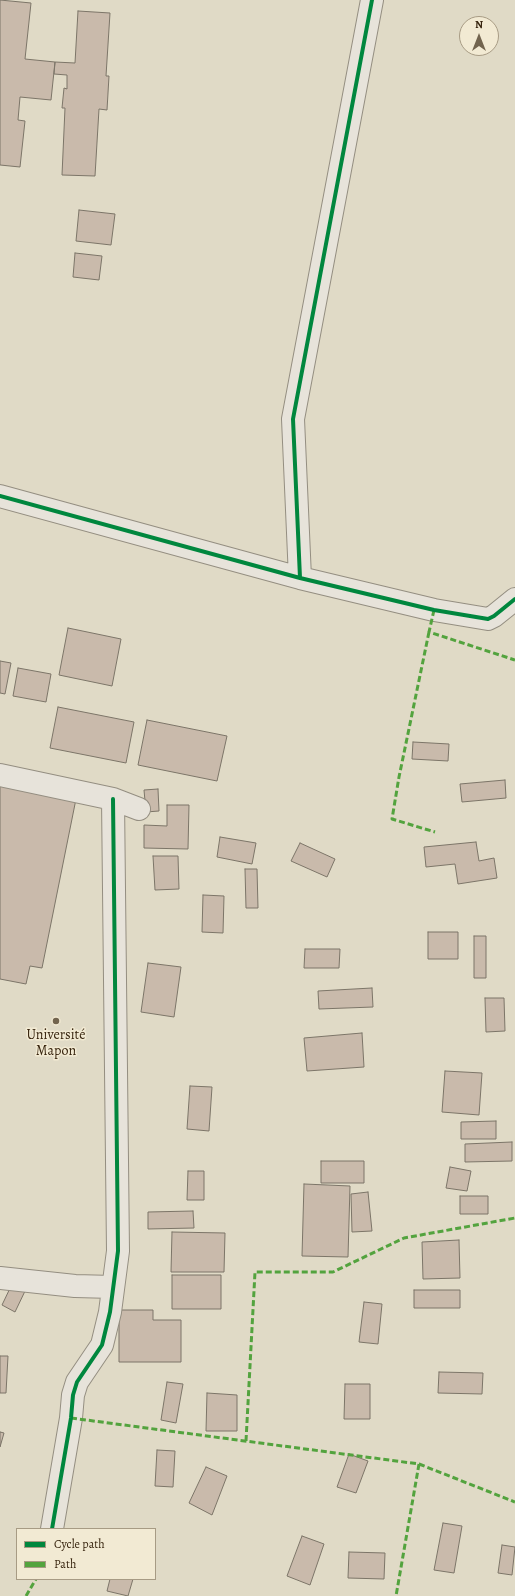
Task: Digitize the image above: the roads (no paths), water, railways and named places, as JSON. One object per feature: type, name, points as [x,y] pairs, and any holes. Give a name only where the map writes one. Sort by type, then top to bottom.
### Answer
[{"type":"street","points":[[300,578],[293,419],[372,0]]},
{"type":"street","points":[[0,496],[300,578],[434,610],[488,619],[515,599]]},
{"type":"street","points":[[0,775],[113,799],[139,809]]},
{"type":"street","points":[[52,1528],[71,1418],[73,1395],[77,1382],[102,1345],[110,1312],[118,1250],[113,799]]},
{"type":"street","points":[[0,1278],[75,1286],[113,1287]]},
{"type":"place","name":"Université Mapon","points":[[56,1021]]}]
